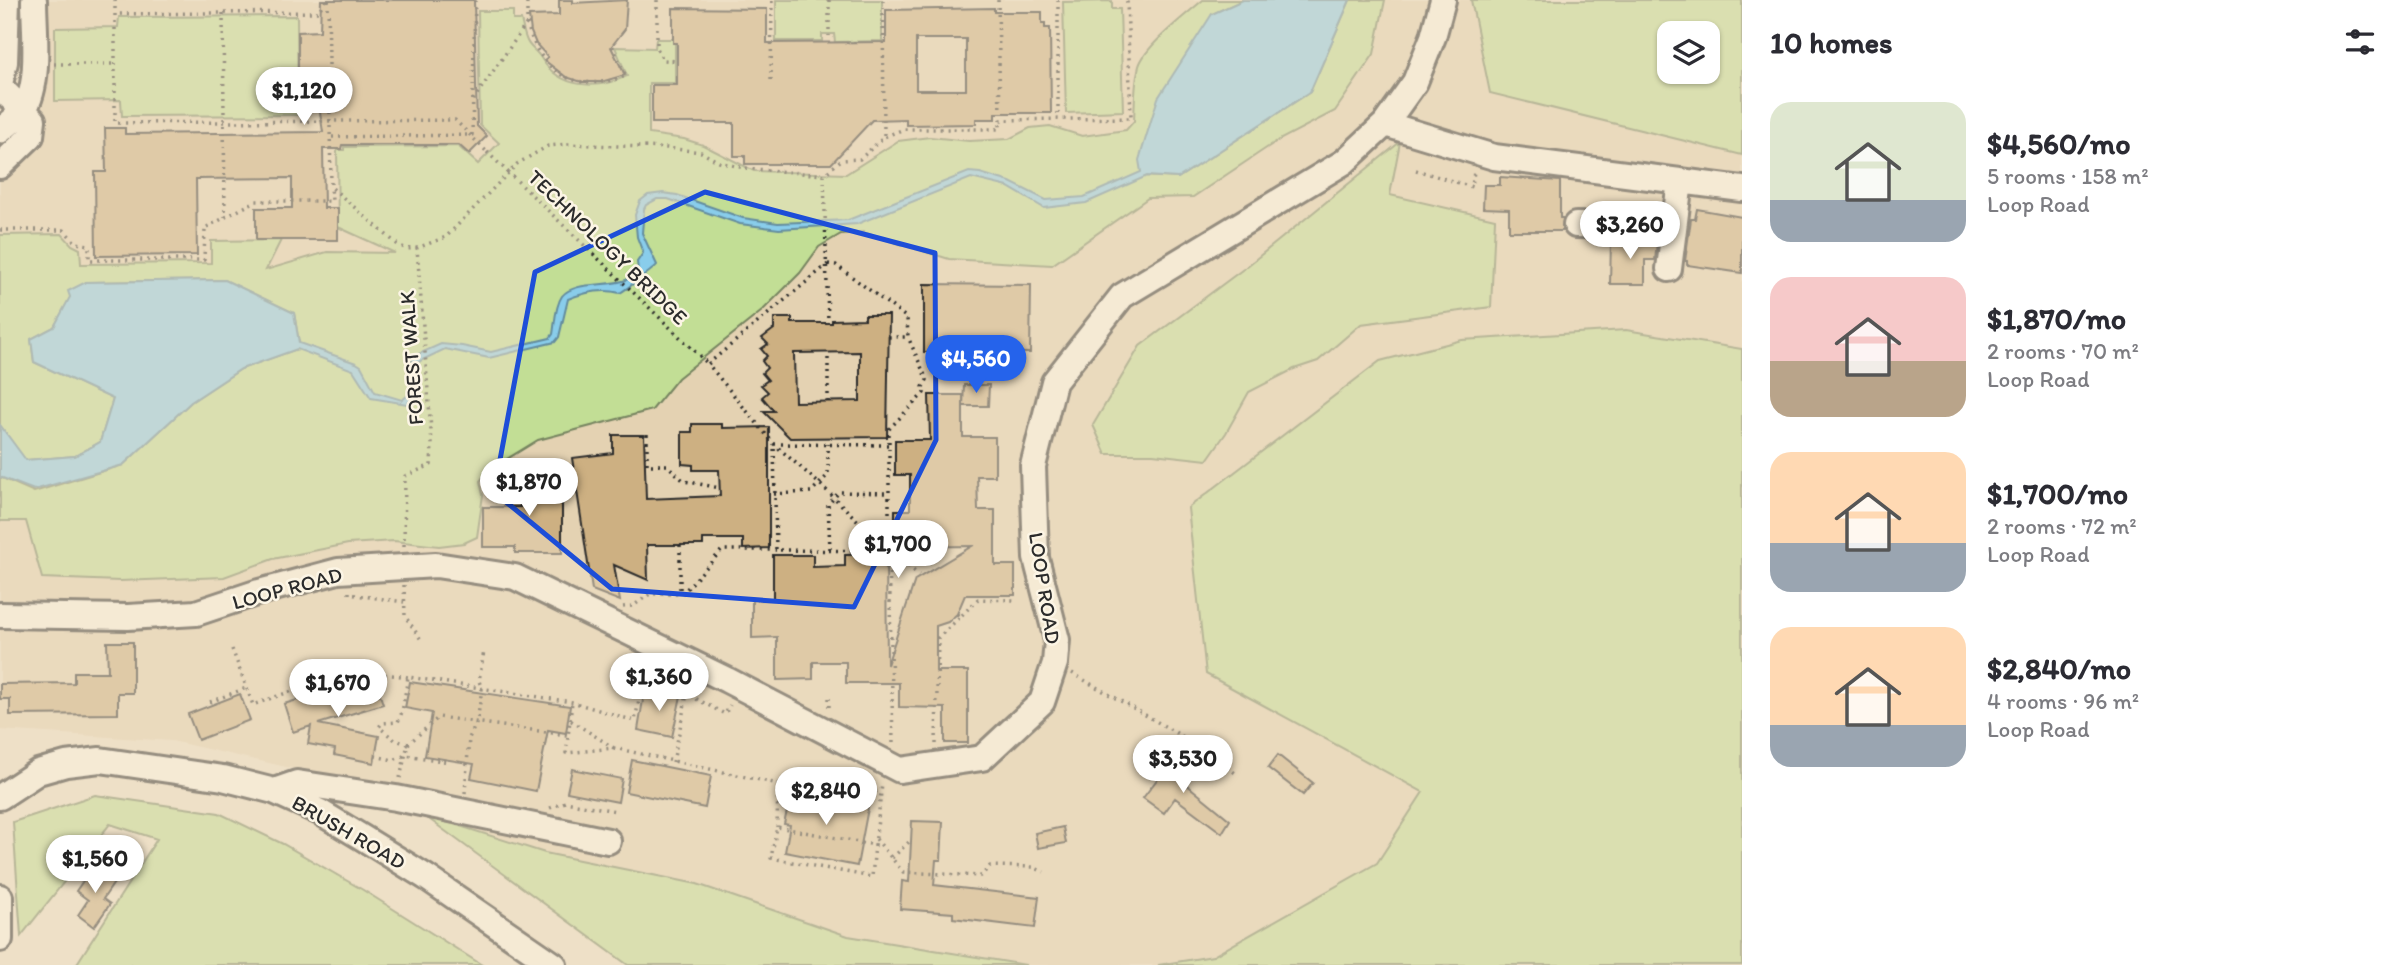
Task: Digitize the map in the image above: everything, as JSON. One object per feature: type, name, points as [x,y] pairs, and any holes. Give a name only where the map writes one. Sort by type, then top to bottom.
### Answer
[{"type":"street","points":[[0,166],[31,136],[33,120],[0,85],[5,62],[7,0]]},
{"type":"street","points":[[0,131],[23,110],[34,80],[34,0]]},
{"type":"street","name":"LOOP ROAD","points":[[0,615],[128,617],[196,613],[259,592],[338,571],[436,565],[515,577],[727,680],[900,770],[982,758],[1042,702],[1055,663],[1057,640],[1036,558],[1032,466],[1054,382],[1122,296],[1344,162],[1385,124],[1415,82],[1433,37],[1443,0]]},
{"type":"street","points":[[1385,124],[1494,157],[1742,189]]},
{"type":"street","points":[[1669,269],[1680,181]]},
{"type":"street","points":[[1576,225],[1674,227]]},
{"type":"street","name":"BRUSH ROAD","points":[[0,797],[38,772],[66,764],[100,760],[223,778],[274,791],[320,812],[426,877],[554,965]]},
{"type":"street","points":[[274,791],[297,783],[396,798],[608,841]]},
{"type":"street","points":[[0,897],[0,939]]},
{"type":"path","points":[[115,0],[115,14],[318,12],[326,0]]},
{"type":"path","points":[[0,230],[64,230],[76,243],[89,245],[89,260],[204,260],[205,228],[256,201],[332,201],[326,0]]},
{"type":"path","points":[[332,137],[472,135],[475,0]]},
{"type":"path","points":[[527,0],[527,23],[531,41],[543,61],[565,78],[600,84],[626,76],[612,45]]},
{"type":"path","points":[[657,0],[657,48],[663,60],[677,61]]},
{"type":"path","points":[[771,80],[772,0]]},
{"type":"path","points":[[829,0],[829,36]]},
{"type":"path","points":[[883,0],[884,137]]},
{"type":"path","points":[[331,187],[398,245],[407,249],[446,237],[517,164],[548,146],[567,144],[667,148],[701,152],[719,162],[744,168],[824,174],[841,160],[860,159],[884,137],[904,129],[1000,129],[998,0]]},
{"type":"path","points":[[1058,0],[1058,119]]},
{"type":"path","points":[[1000,120],[1131,118],[1127,0]]},
{"type":"path","points":[[223,13],[225,217]]},
{"type":"path","name":"TECHNOLOGY BRIDGE","points":[[115,14],[115,123],[455,120],[708,364],[774,444],[889,551],[919,575]]},
{"type":"path","points":[[473,101],[527,23]]},
{"type":"path","points":[[1416,170],[1472,187],[1476,152]]},
{"type":"path","points":[[824,174],[828,323]]},
{"type":"path","name":"FOREST WALK","points":[[404,566],[405,476],[431,465],[432,443],[417,248]]},
{"type":"path","points":[[708,364],[828,264],[836,265],[908,318],[908,338],[927,380],[923,387],[924,393],[888,429],[893,746],[904,746]]},
{"type":"path","points":[[889,337],[908,338]]},
{"type":"path","points":[[828,352],[828,402]]},
{"type":"path","points":[[647,434],[647,465],[667,465],[684,481],[720,488]]},
{"type":"path","points":[[888,445],[774,444],[774,494],[775,550],[889,551]]},
{"type":"path","points":[[774,494],[811,492],[828,475],[828,444]]},
{"type":"path","points":[[830,549],[828,505],[839,492],[888,493]]},
{"type":"path","points":[[680,545],[680,594]]},
{"type":"path","points":[[404,566],[405,616],[422,641]]},
{"type":"path","points":[[349,589],[349,594],[404,602]]},
{"type":"path","points":[[925,746],[936,746],[938,638],[978,599],[1016,600]]},
{"type":"path","points":[[232,649],[253,705],[315,685],[366,675],[393,674],[572,702],[635,721],[640,695],[634,685],[617,680]]},
{"type":"path","points":[[464,811],[469,738],[477,722],[484,652]]},
{"type":"path","points":[[1055,663],[1194,743],[1238,775]]},
{"type":"path","points":[[408,677],[398,722],[382,723],[379,727],[395,740],[408,744]]},
{"type":"path","points":[[634,685],[636,679],[687,694],[725,714],[731,703]]},
{"type":"path","points":[[306,698],[315,685]]},
{"type":"path","points":[[210,702],[246,688]]},
{"type":"path","points":[[673,762],[687,694]]},
{"type":"path","points":[[829,698],[829,712]]},
{"type":"path","points":[[572,702],[566,753],[614,748]]},
{"type":"path","points":[[396,798],[408,744],[439,717],[568,735]]},
{"type":"path","points":[[570,720],[614,748],[673,762],[778,784],[811,785],[861,793],[881,791]]},
{"type":"path","points":[[375,756],[394,760],[406,755],[449,762]]},
{"type":"path","points":[[778,784],[777,827],[771,858],[872,877],[883,778]]},
{"type":"path","points":[[516,822],[565,802],[616,811]]},
{"type":"path","points":[[777,827],[875,845]]},
{"type":"path","points":[[876,839],[903,872],[981,876],[990,866],[1033,867],[1044,872]]},
{"type":"path","points":[[892,859],[911,841]]},
{"type":"highlighted area","points":[[705,192],[935,253],[936,440],[854,607],[612,589],[494,492],[535,272]]},
{"type":"shaded area","points":[[46,0],[1472,0],[1490,93],[1742,155],[1742,349],[1626,330],[1462,340],[1246,462],[1188,508],[1206,674],[1424,792],[1377,863],[1213,956],[1158,965],[1026,965],[848,936],[697,884],[545,853],[422,814],[295,769],[172,741],[0,730],[0,162],[42,116]]},
{"type":"green space","points":[[776,0],[882,0],[882,41],[835,42],[834,34],[822,34],[822,41],[776,41]]},
{"type":"green space","points":[[1203,0],[1243,0],[1212,14],[1142,176],[1178,178],[1310,92],[1350,0],[1385,0],[1374,54],[1335,111],[1277,141],[1193,197],[1148,198],[1052,265],[949,259],[863,232],[841,234],[819,247],[800,273],[762,311],[678,378],[652,410],[538,440],[489,470],[480,481],[483,495],[477,537],[464,543],[439,546],[394,541],[348,544],[273,559],[224,577],[120,581],[42,578],[26,521],[0,521],[0,477],[34,492],[123,465],[191,402],[241,369],[300,348],[294,313],[225,280],[86,282],[71,296],[54,327],[31,339],[34,362],[113,399],[100,442],[75,456],[25,460],[0,425],[0,235],[62,234],[80,249],[81,264],[211,263],[211,241],[281,240],[266,270],[327,252],[395,253],[338,227],[337,150],[344,150],[344,147],[458,146],[478,164],[499,143],[480,125],[478,11],[513,11],[513,20],[521,20],[528,43],[549,68],[558,76],[580,84],[615,81],[627,76],[615,47],[655,48],[656,39],[673,39],[675,83],[649,83],[649,134],[703,145],[754,171],[846,174],[898,141],[930,137],[969,141],[1009,139],[1030,128],[1050,126],[1082,136],[1126,130],[1134,121],[1136,80],[1143,58],[1167,31]]},
{"type":"green space","points":[[1471,0],[1742,0],[1742,155],[1490,93]]},
{"type":"green space","points":[[1112,1],[1112,9],[1120,9],[1123,111],[1066,113],[1063,2]]},
{"type":"green space","points":[[297,16],[298,115],[122,116],[121,100],[55,101],[55,28],[118,27],[119,17]]},
{"type":"green space","points":[[1400,142],[1390,195],[1495,219],[1491,307],[1361,324],[1318,361],[1294,369],[1249,392],[1207,460],[1153,454],[1106,454],[1093,425],[1140,346],[1246,267]]},
{"type":"green space","points":[[1626,330],[1742,349],[1742,965],[1158,965],[1213,956],[1377,863],[1423,792],[1206,674],[1188,508],[1380,361],[1462,340]]},
{"type":"green space","points":[[95,795],[219,813],[283,844],[363,890],[482,965],[76,965],[157,839],[110,824],[21,936],[13,822]]},
{"type":"green space","points":[[422,814],[545,853],[697,884],[848,936],[1026,965],[628,965]]},
{"type":"water","points":[[1243,0],[1350,0],[1310,92],[1178,178],[1147,176],[1086,203],[1044,208],[1008,187],[971,178],[857,224],[779,229],[740,224],[668,199],[657,199],[644,209],[642,233],[657,265],[620,293],[594,292],[568,299],[559,337],[555,342],[489,358],[445,349],[417,365],[417,395],[407,404],[371,398],[353,370],[297,349],[241,369],[191,402],[123,465],[34,490],[0,477],[0,425],[26,460],[75,456],[100,442],[113,399],[34,362],[31,339],[54,327],[70,297],[68,291],[86,282],[225,280],[294,313],[299,343],[356,363],[361,366],[375,392],[402,400],[412,392],[414,356],[441,344],[491,352],[550,338],[558,305],[567,291],[583,286],[619,282],[631,277],[638,270],[637,262],[643,253],[637,237],[635,215],[640,201],[648,195],[677,195],[743,218],[778,223],[848,220],[969,172],[1010,182],[1046,200],[1084,197],[1141,172],[1139,160],[1158,98],[1212,14]]},
{"type":"building","points":[[321,0],[474,0],[477,126],[487,136],[469,154],[459,145],[342,145],[341,149],[323,149],[324,208],[338,208],[338,240],[256,240],[256,208],[292,208],[292,178],[196,179],[197,255],[96,256],[95,172],[106,172],[105,128],[125,128],[125,134],[323,132],[319,106],[298,106],[298,32],[320,31]]},
{"type":"building","points":[[559,0],[573,0],[573,3],[627,0],[625,29],[611,47],[625,75],[601,82],[582,82],[566,77],[544,60],[548,57],[536,44],[529,16],[559,15]]},
{"type":"building","points":[[673,8],[767,9],[767,43],[886,42],[886,10],[994,8],[994,12],[1042,12],[1042,23],[1045,23],[1045,28],[1050,28],[1051,113],[995,113],[995,119],[976,119],[976,124],[906,125],[906,119],[872,120],[831,164],[745,164],[745,156],[734,156],[734,123],[652,123],[652,85],[677,85],[677,43],[673,43]],"holes":[[[916,39],[966,39],[966,90],[916,90]]]},
{"type":"building","points":[[1500,177],[1560,181],[1562,231],[1509,231],[1509,209],[1483,208],[1484,185],[1500,185]]},
{"type":"building","points":[[1697,209],[1742,217],[1742,273],[1687,265],[1685,261],[1691,219],[1695,219]]},
{"type":"building","points":[[1611,241],[1657,242],[1655,260],[1645,260],[1645,284],[1610,284]]},
{"type":"building","points":[[924,284],[1031,285],[1030,353],[924,352]]},
{"type":"building","points":[[865,315],[889,315],[887,437],[790,438],[763,411],[774,411],[762,397],[768,392],[761,385],[768,380],[762,373],[767,368],[762,361],[767,356],[761,349],[768,344],[762,338],[774,329],[774,318],[792,318],[792,323],[832,323],[832,320],[865,319]],"holes":[[[860,352],[860,401],[795,402],[794,353]]]},
{"type":"building","points":[[964,385],[989,385],[988,406],[963,406]]},
{"type":"building","points":[[929,395],[963,395],[963,437],[995,437],[995,476],[977,476],[978,510],[995,510],[995,565],[1015,565],[1015,595],[965,595],[957,614],[948,622],[936,626],[936,671],[968,671],[968,743],[945,743],[945,708],[899,707],[899,683],[846,683],[846,662],[813,662],[813,679],[777,680],[777,637],[752,638],[752,600],[773,600],[773,555],[813,555],[813,567],[845,566],[845,555],[886,554],[887,665],[915,580],[972,546],[895,547],[895,510],[910,510],[910,475],[895,475],[895,440],[930,440]]},
{"type":"building","points":[[692,424],[722,424],[722,428],[769,427],[769,548],[743,549],[743,539],[703,539],[703,545],[647,545],[648,580],[614,565],[620,601],[592,590],[572,458],[613,453],[613,435],[644,435],[646,499],[720,496],[719,470],[693,470],[693,465],[682,464],[682,432],[692,432]]},
{"type":"building","points":[[519,474],[562,474],[562,553],[515,553],[515,547],[483,547],[483,507],[520,507]]},
{"type":"building","points":[[107,642],[133,642],[133,693],[118,693],[118,714],[10,715],[10,699],[0,699],[0,684],[74,683],[74,672],[108,672]]},
{"type":"building","points":[[374,677],[383,704],[318,724],[379,736],[374,763],[334,755],[335,749],[308,744],[311,726],[293,732],[284,704]]},
{"type":"building","points":[[410,682],[570,706],[566,733],[548,730],[536,791],[471,778],[474,764],[425,756],[432,713],[405,708]]},
{"type":"building","points":[[645,688],[681,696],[672,737],[638,730]]},
{"type":"building","points":[[240,694],[250,720],[198,740],[188,714]]},
{"type":"building","points":[[1278,755],[1313,783],[1303,795],[1268,768]]},
{"type":"building","points":[[1174,757],[1195,770],[1186,784],[1230,820],[1222,833],[1175,798],[1164,813],[1143,798]]},
{"type":"building","points":[[632,760],[711,776],[705,808],[626,792]]},
{"type":"building","points":[[572,769],[622,779],[618,802],[567,792]]},
{"type":"building","points":[[792,789],[869,803],[857,866],[785,852],[790,825],[784,824]]},
{"type":"building","points":[[912,821],[943,822],[941,860],[936,860],[934,885],[1039,897],[1035,928],[953,918],[953,913],[900,909],[902,881],[909,882]]},
{"type":"building","points":[[1063,827],[1066,843],[1038,848],[1035,833]]},
{"type":"building","points":[[94,865],[116,880],[103,899],[110,904],[94,927],[78,915],[88,900],[76,891]]}]
